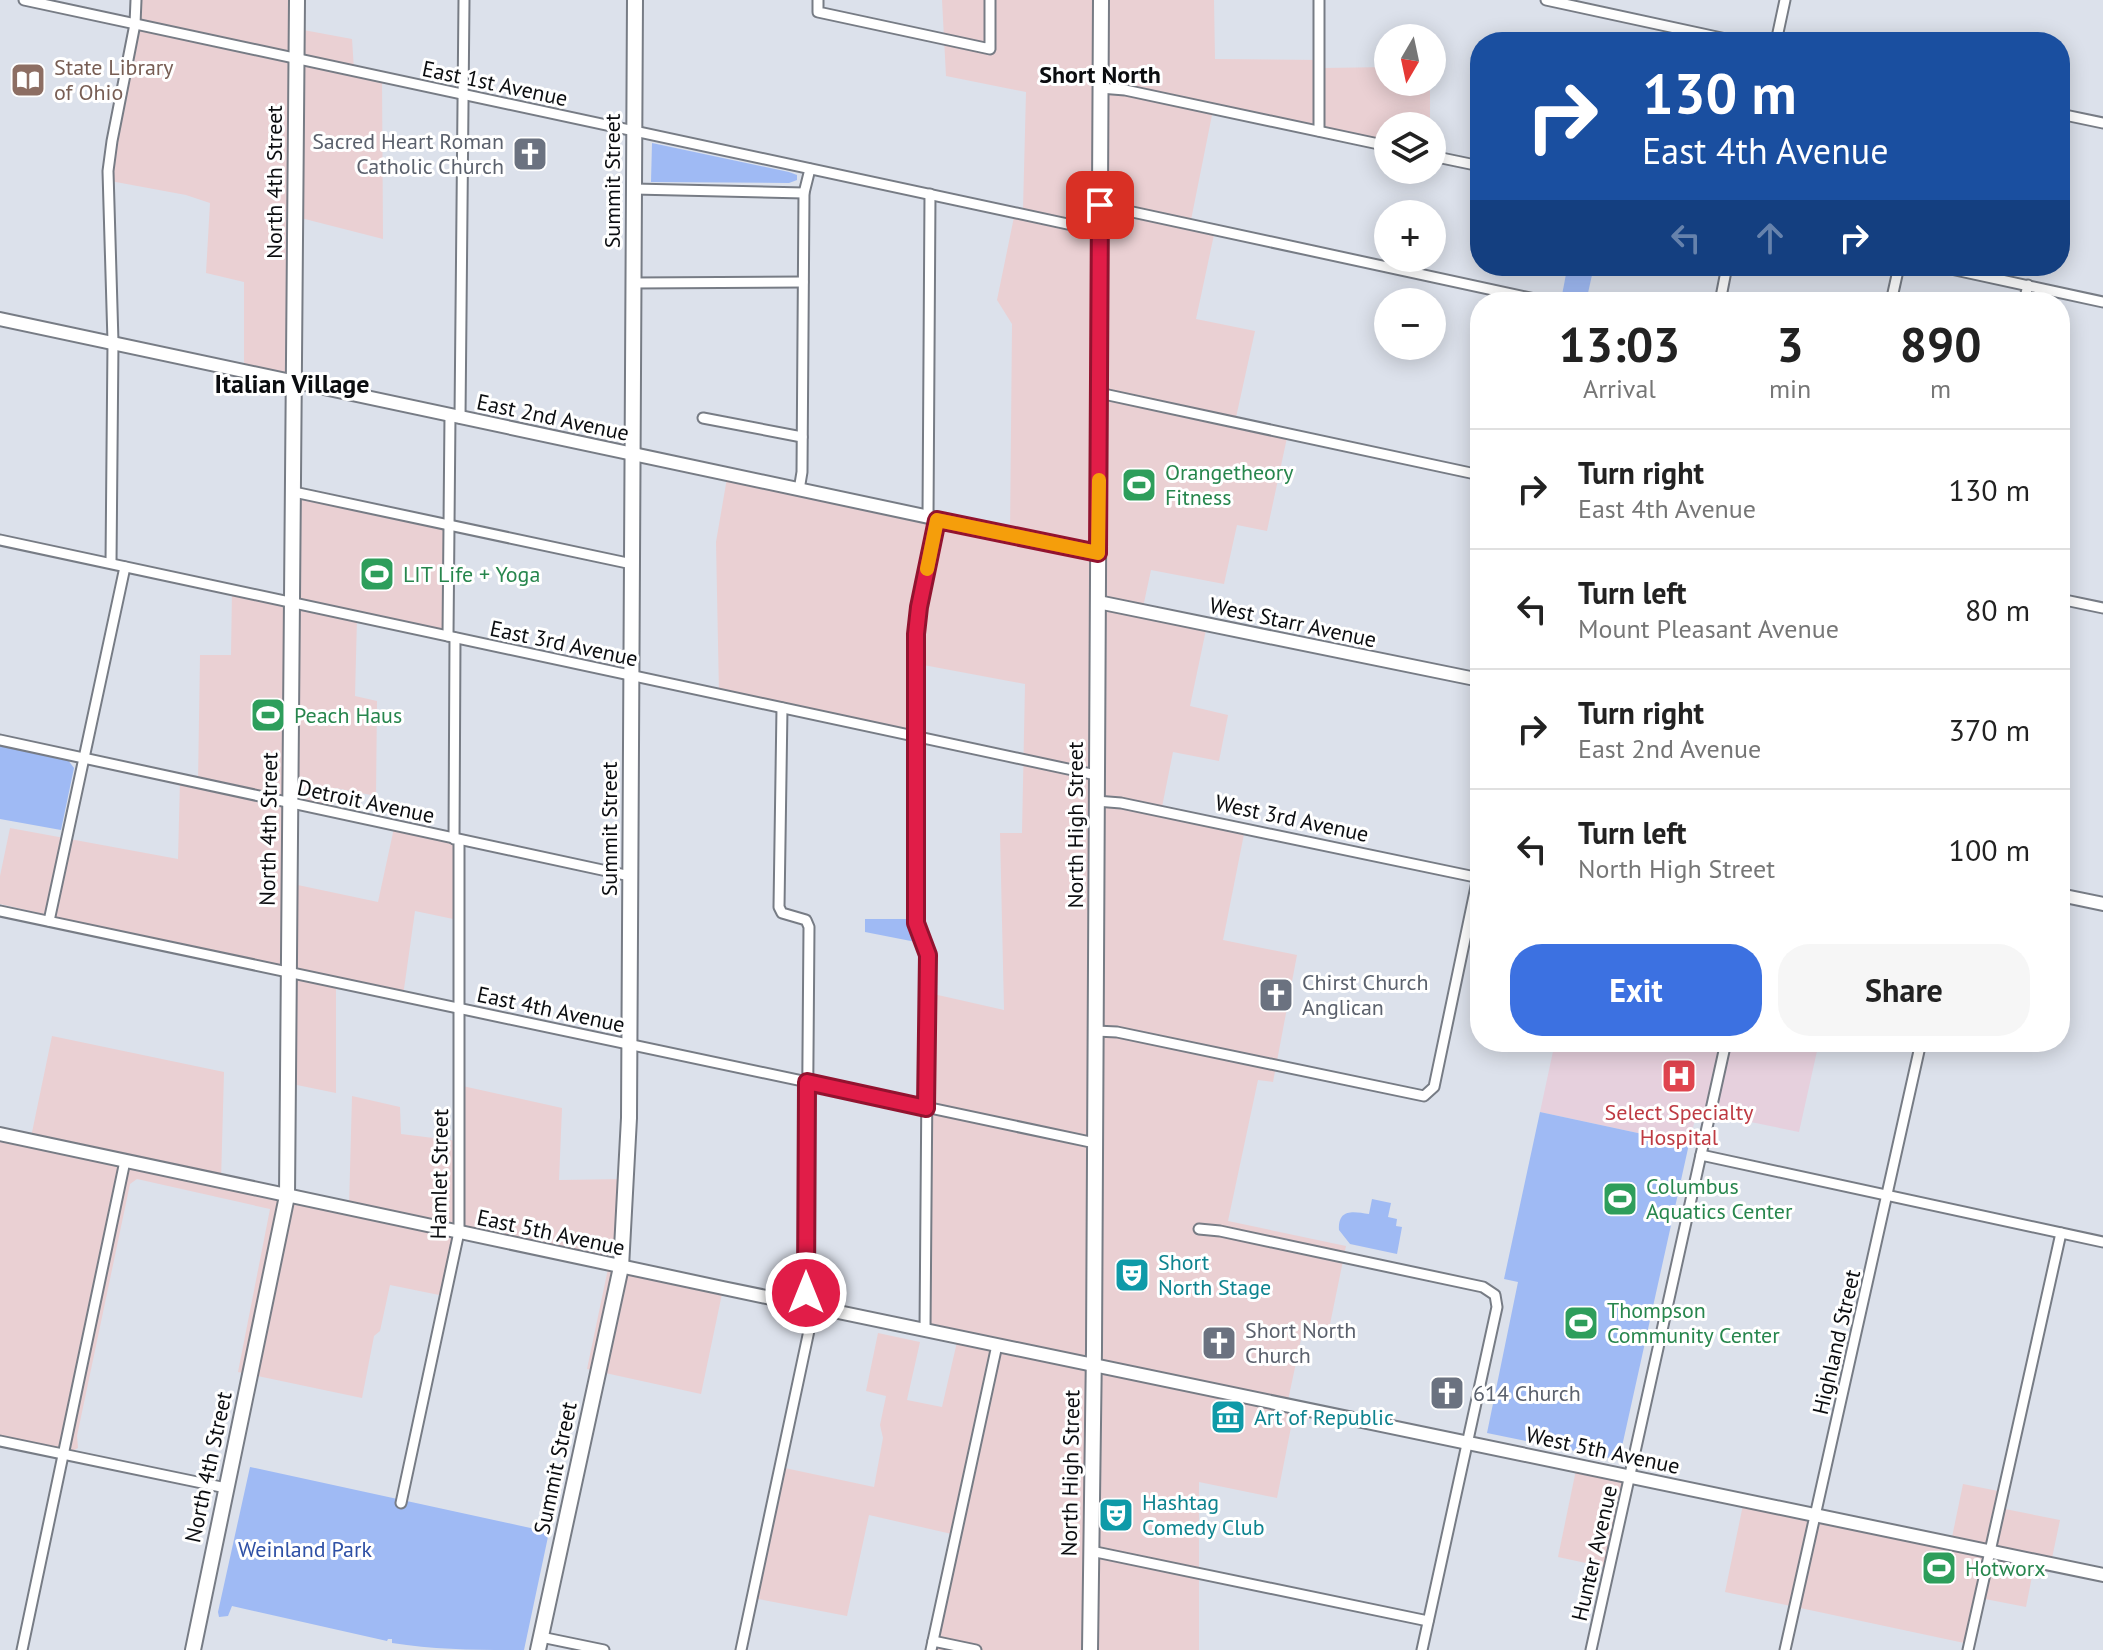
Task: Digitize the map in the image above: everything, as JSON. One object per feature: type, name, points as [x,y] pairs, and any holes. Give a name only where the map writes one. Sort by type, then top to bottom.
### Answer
[{"type":"main road","name":"North 4th Street","points":[[193,1650],[287,1196],[297,0]]},
{"type":"main road","name":"Summit Street","points":[[540,1644],[621,1267],[629,1118],[635,0]]},
{"type":"main road","name":"North High Street","points":[[1090,1650],[1101,0]]},
{"type":"main road","name":"East 2nd Avenue","points":[[0,319],[1098,553]]},
{"type":"main road","name":"West Starr Avenue","points":[[1098,602],[1470,678]]},
{"type":"main road","points":[[2070,897],[2103,904]]},
{"type":"main road","name":"East 5th Avenue","points":[[0,1134],[1094,1365]]},
{"type":"main road","name":"West 5th Avenue","points":[[1094,1365],[2103,1575]]},
{"type":"street","name":"East 1st Avenue","points":[[24,0],[1100,231]]},
{"type":"street","points":[[111,563],[113,342],[108,171],[135,24],[136,0]]},
{"type":"street","name":"Hamlet Street","points":[[401,1503],[459,1232],[457,839],[450,526],[464,0]]},
{"type":"street","points":[[818,0],[818,12],[990,49],[990,0]]},
{"type":"street","points":[[1319,0],[1319,131]]},
{"type":"street","points":[[1546,0],[1694,32]]},
{"type":"street","points":[[1778,32],[1785,0]]},
{"type":"street","points":[[1100,88],[1120,89],[1374,143]]},
{"type":"street","points":[[2070,116],[2103,123]]},
{"type":"street","points":[[1446,159],[1470,164]]},
{"type":"street","points":[[799,490],[804,193],[810,169]]},
{"type":"street","points":[[634,189],[804,193]]},
{"type":"street","points":[[925,1330],[928,955],[916,923],[916,736],[917,619],[933,519],[930,194]]},
{"type":"street","points":[[1100,205],[1503,292]]},
{"type":"street","points":[[1985,276],[2059,292]]},
{"type":"street","points":[[633,283],[803,282]]},
{"type":"street","points":[[2026,292],[2028,285]]},
{"type":"street","points":[[2070,295],[2103,302]]},
{"type":"street","points":[[1099,393],[1470,473]]},
{"type":"street","points":[[703,418],[802,437]]},
{"type":"street","points":[[294,492],[632,564]]},
{"type":"street","name":"East 3rd Avenue","points":[[0,540],[1096,775]]},
{"type":"street","points":[[49,921],[125,567]]},
{"type":"street","points":[[2070,601],[2103,608]]},
{"type":"street","points":[[741,1650],[810,1306],[807,1082],[809,927],[806,920],[782,913],[779,907],[782,708]]},
{"type":"street","name":"Detroit Avenue","points":[[0,740],[630,876]]},
{"type":"street","name":"West 3rd Avenue","points":[[1096,801],[1125,803],[1470,876]]},
{"type":"street","name":"East 4th Avenue","points":[[0,911],[1095,1143]]},
{"type":"street","points":[[1096,1031],[1117,1032],[1418,1096],[1429,1094],[1434,1087],[1470,920]]},
{"type":"street","name":"Hunter Avenue","points":[[1591,1650],[1724,1052]]},
{"type":"street","name":"Highland Street","points":[[1785,1650],[1919,1052]]},
{"type":"street","points":[[1701,1155],[2103,1242]]},
{"type":"street","points":[[22,1650],[125,1161]]},
{"type":"street","points":[[1199,1229],[1483,1287],[1495,1295],[1497,1307],[1422,1650]]},
{"type":"street","points":[[1968,1650],[2061,1233]]},
{"type":"street","points":[[976,1650],[932,1645],[997,1345]]},
{"type":"street","points":[[0,1441],[226,1488]]},
{"type":"street","points":[[1091,1551],[1428,1621]]},
{"type":"street","points":[[540,1644],[604,1650]]},
{"type":"shaded area","points":[[138,0],[298,0],[298,29],[352,39],[354,70],[138,23]]},
{"type":"shaded area","points":[[942,0],[1214,0],[1215,59],[1323,60],[1323,68],[1374,67],[1374,96],[1430,96],[1430,112],[1374,112],[1374,144],[1213,110],[1190,225],[1215,230],[1196,319],[1255,331],[1235,422],[1288,433],[1267,531],[1237,525],[1224,584],[1151,570],[1142,612],[1207,625],[1190,706],[1228,715],[1219,761],[1173,752],[1161,812],[1245,829],[1223,940],[1297,955],[1273,1082],[1258,1080],[1228,1221],[1346,1246],[1328,1334],[1303,1330],[1287,1405],[1295,1407],[1277,1498],[1199,1482],[1199,1650],[932,1650],[956,1535],[869,1515],[847,1616],[753,1598],[780,1467],[874,1487],[883,1438],[880,1425],[886,1396],[866,1391],[878,1333],[920,1342],[907,1400],[942,1407],[957,1342],[930,1335],[929,993],[1004,1010],[1000,833],[1022,833],[1025,684],[918,664],[914,739],[719,694],[716,542],[727,478],[1010,536],[1012,324],[997,300],[1014,217],[1023,209],[1026,92],[946,76]]},
{"type":"shaded area","points":[[135,24],[382,78],[383,239],[297,217],[294,381],[244,370],[244,282],[206,273],[210,203],[186,195],[105,180]]},
{"type":"shaded area","points":[[291,492],[450,527],[448,638],[357,618],[355,696],[377,701],[376,796],[335,788],[330,812],[293,804],[293,884],[378,902],[394,828],[458,841],[458,920],[415,911],[403,996],[336,982],[336,1093],[292,1084],[290,972],[0,904],[0,876],[10,828],[178,859],[180,779],[198,782],[200,655],[231,655],[232,590],[290,601]]},
{"type":"shaded area","points":[[52,1036],[224,1072],[221,1181],[349,1207],[352,1096],[400,1107],[401,1134],[458,1141],[458,1085],[562,1108],[559,1180],[626,1179],[624,1268],[723,1289],[701,1394],[587,1369],[609,1264],[462,1234],[449,1297],[390,1285],[380,1331],[374,1336],[362,1398],[238,1372],[270,1209],[137,1179],[130,1184],[77,1436],[78,1448],[62,1457],[0,1443],[0,1136],[30,1142]]},
{"type":"shaded area","name":"Select Specialty Hospital","points":[[1553,1052],[1817,1052],[1799,1132],[1697,1111],[1689,1144],[1540,1112]]},
{"type":"shaded area","points":[[1577,1465],[1629,1476],[1609,1568],[1558,1557]]},
{"type":"shaded area","points":[[1963,1484],[2003,1492],[2000,1508],[2060,1520],[2051,1563],[2035,1561],[2026,1607],[1980,1598],[1969,1644],[1725,1592],[1744,1500],[1951,1542]]},
{"type":"green space","points":[[652,143],[789,172],[797,175],[797,180],[789,183],[651,182]]},
{"type":"green space","points":[[1566,276],[1592,276],[1588,292],[1563,292]]},
{"type":"green space","points":[[0,746],[68,760],[74,768],[61,830],[0,819]]},
{"type":"green space","points":[[865,919],[908,919],[908,930],[916,942],[865,932]]},
{"type":"green space","points":[[1540,1112],[1689,1144],[1619,1460],[1487,1433],[1518,1282],[1504,1279]]},
{"type":"green space","points":[[1372,1199],[1391,1203],[1388,1217],[1397,1219],[1396,1226],[1402,1227],[1397,1254],[1350,1244],[1339,1230],[1341,1218],[1347,1213],[1369,1214]]},
{"type":"green space","name":"Weinland Park","points":[[250,1467],[549,1532],[524,1650],[474,1650],[392,1643],[392,1639],[387,1641],[232,1606],[228,1616],[219,1617]]},
{"type":"slow traffic","points":[[927,569],[937,520],[1098,553],[1099,480]]},
{"type":"place","name":"State Library of Ohio","points":[[28,80]]},
{"type":"place","name":"Sacred Heart Roman Catholic Church","points":[[530,154]]},
{"type":"place","name":"Orangetheory Fitness","points":[[1139,485]]},
{"type":"place","name":"LIT Life + Yoga","points":[[377,574]]},
{"type":"place","name":"Peach Haus","points":[[268,715]]},
{"type":"place","name":"Chirst Church Anglican","points":[[1276,995]]},
{"type":"place","name":"Select Specialty Hospital","points":[[1679,1076]]},
{"type":"place","name":"Columbus Aquatics Center","points":[[1620,1199]]},
{"type":"place","name":"Short North Stage","points":[[1132,1275]]},
{"type":"place","name":"Thompson Community Center","points":[[1581,1323]]},
{"type":"place","name":"Short North Church","points":[[1219,1343]]},
{"type":"place","name":"614 Church","points":[[1447,1393]]},
{"type":"place","name":"Art of Republic","points":[[1228,1417]]},
{"type":"place","name":"Hashtag Comedy Club","points":[[1116,1515]]},
{"type":"place","name":"Hotworx","points":[[1939,1568]]},
{"type":"district","name":"Short North","points":[[1100,74]]},
{"type":"district","name":"Italian Village","points":[[292,383]]},
{"type":"route","points":[[806,1293],[807,1082],[926,1108],[928,950],[916,923],[916,634],[937,520],[1098,553],[1100,205]]}]
